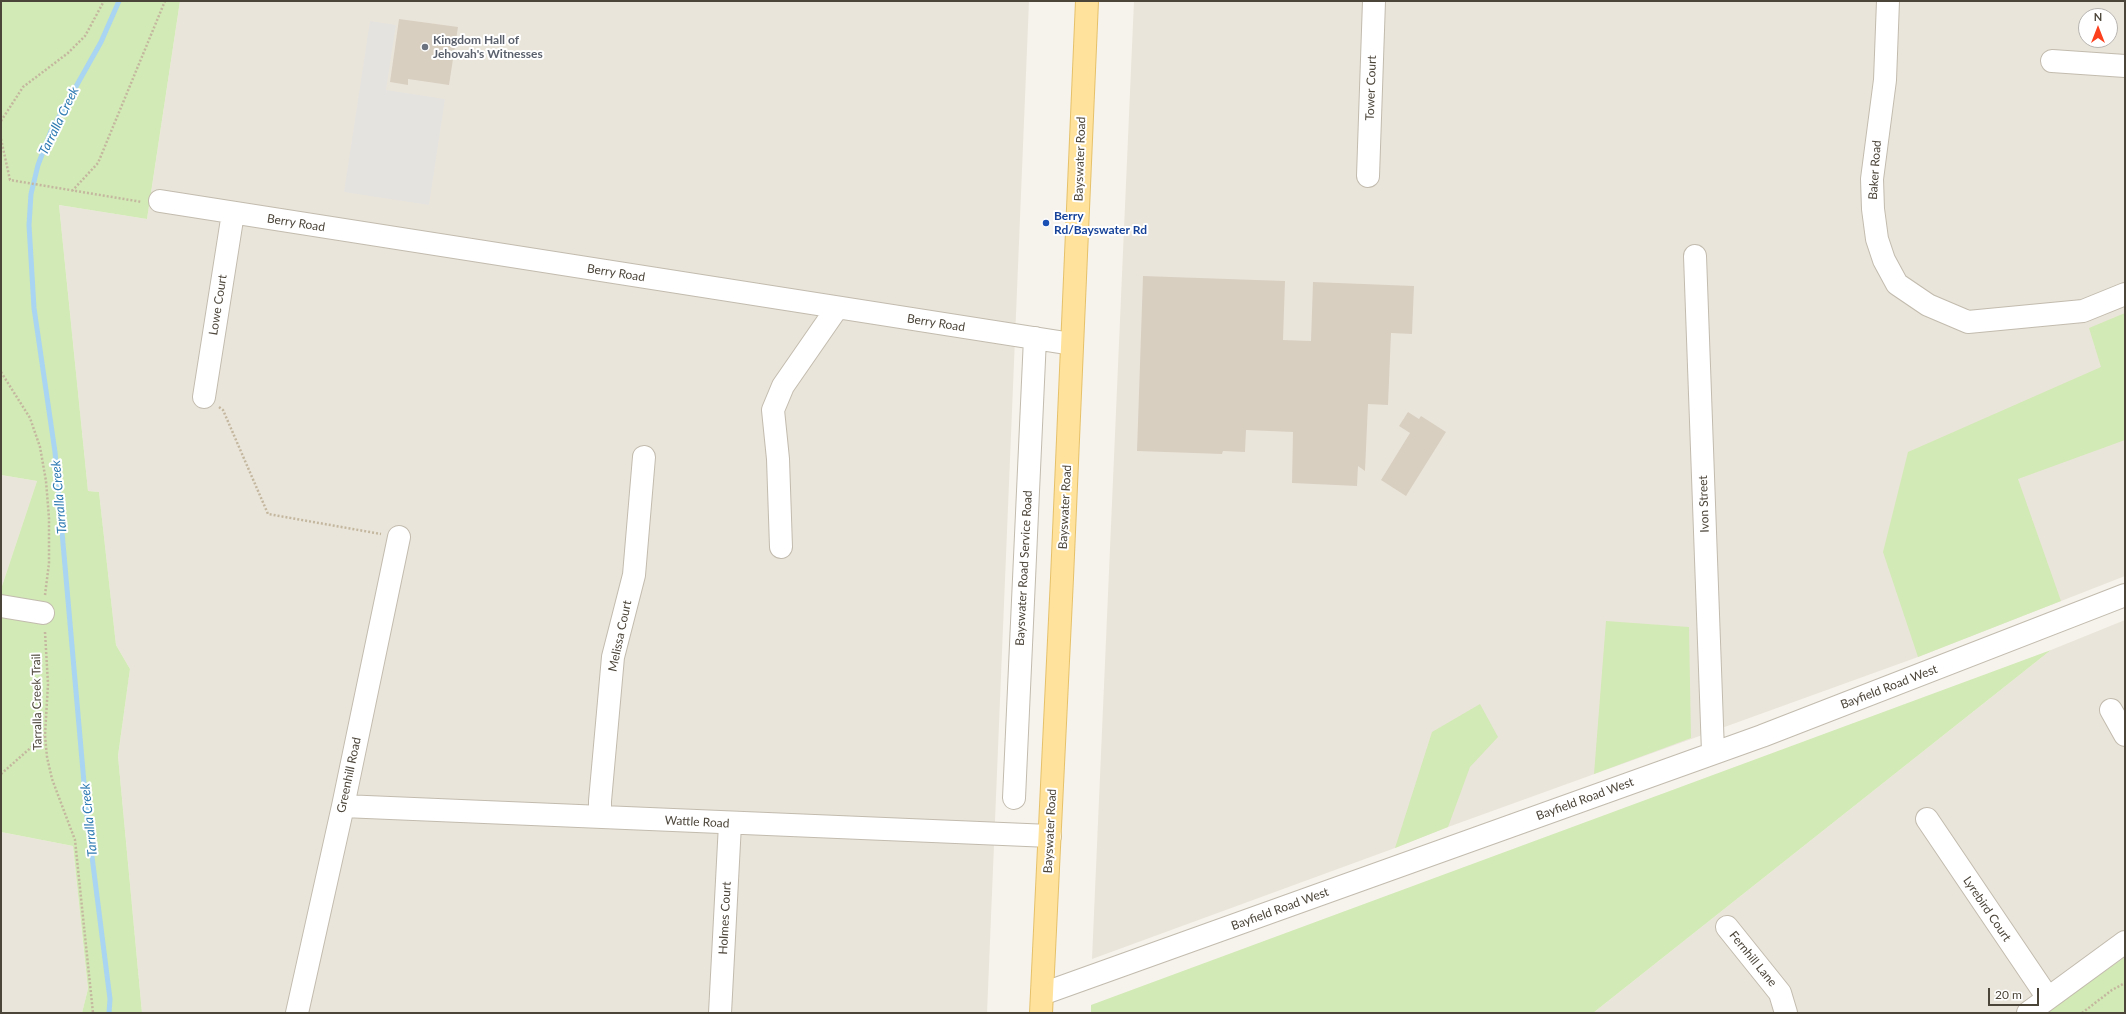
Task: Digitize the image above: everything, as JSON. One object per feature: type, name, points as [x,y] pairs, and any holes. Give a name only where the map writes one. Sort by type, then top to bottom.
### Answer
[{"type":"main road","name":"Bayswater Road","points":[[1041,1003],[1050,836],[1087,1]]},
{"type":"street","name":"Tower Court","points":[[1368,176],[1374,1]]},
{"type":"street","name":"Baker Road","points":[[1888,1],[1885,80],[1872,179],[1873,209],[1877,238],[1884,260],[1897,284],[1928,305],[1968,322],[2083,311],[2125,294]]},
{"type":"street","points":[[2052,61],[2125,66]]},
{"type":"street","name":"Berry Road","points":[[154,202],[233,213],[1072,344]]},
{"type":"street","name":"Lowe Court","points":[[204,397],[233,213]]},
{"type":"street","name":"Ivon Street","points":[[1695,256],[1714,752]]},
{"type":"street","points":[[781,547],[778,459],[773,410],[783,386],[837,308]]},
{"type":"street","name":"Bayswater Road Service Road","points":[[1014,798],[1035,338]]},
{"type":"street","name":"Melissa Court","points":[[600,816],[600,801],[613,657],[634,575],[644,457]]},
{"type":"street","name":"Greenhill Road","points":[[297,1013],[343,806],[399,537]]},
{"type":"street","name":"Bayfield Road West","points":[[1041,1003],[1784,727],[2125,595]]},
{"type":"street","points":[[1,606],[43,613]]},
{"type":"street","points":[[2111,710],[2125,735]]},
{"type":"street","name":"Wattle Road","points":[[343,806],[600,816],[730,824],[1050,836]]},
{"type":"street","name":"Lyrebird Court","points":[[1927,819],[2048,998]]},
{"type":"street","name":"Holmes Court","points":[[720,1013],[730,824]]},
{"type":"street","name":"Fernhill Lane","points":[[1728,927],[1780,993],[1786,1013]]},
{"type":"street","points":[[2028,1013],[2125,942]]},
{"type":"path","points":[[1,121],[23,87],[68,53],[82,40],[104,1]]},
{"type":"path","points":[[71,191],[98,163],[165,1]]},
{"type":"path","points":[[1,139],[10,180],[61,190],[154,202]]},
{"type":"path","name":"Tarralla Creek Trail","points":[[1,372],[30,418],[40,447],[46,481],[50,539],[43,613],[48,684],[44,735],[52,779],[75,840],[93,1013]]},
{"type":"path","points":[[204,397],[223,410],[268,514],[399,537]]},
{"type":"path","points":[[1,774],[44,735]]},
{"type":"path","points":[[2082,1013],[2112,990],[2125,983]]},
{"type":"shaded area","points":[[180,1],[1029,1],[987,1013],[142,1013],[118,756],[130,669],[116,645],[99,492],[88,491],[59,205],[147,219]]},
{"type":"shaded area","points":[[1134,1],[2125,1],[2125,576],[1918,657],[1448,827],[1395,848],[1092,959]]},
{"type":"shaded area","points":[[370,21],[396,25],[386,90],[445,99],[429,205],[344,192]]},
{"type":"shaded area","points":[[1,475],[37,481],[1,589]]},
{"type":"shaded area","points":[[2125,620],[2125,957],[2045,1013],[1593,1013],[2051,650]]},
{"type":"shaded area","points":[[1,832],[73,846],[88,989],[82,1013],[1,1013]]},
{"type":"green space","points":[[1,1],[180,1],[147,219],[59,205],[88,491],[99,492],[116,645],[130,669],[118,756],[142,1013],[82,1013],[88,989],[73,846],[1,832],[1,589],[37,481],[1,475]]},
{"type":"green space","points":[[2125,313],[2125,440],[2018,479],[2061,601],[1918,657],[1883,552],[1908,452],[2101,367],[2089,328]]},
{"type":"green space","points":[[1606,621],[1689,627],[1691,738],[1594,774]]},
{"type":"green space","points":[[2051,650],[1593,1013],[1091,1013],[1091,1005]]},
{"type":"green space","points":[[1480,704],[1498,737],[1470,767],[1448,827],[1395,848],[1432,732]]},
{"type":"green space","points":[[2125,957],[2125,1013],[2045,1013]]},
{"type":"building","name":"Kingdom Hall of Jehovah's Witnesses","points":[[399,19],[458,27],[449,85],[408,79],[408,85],[390,82]]},
{"type":"building","points":[[1143,276],[1285,281],[1283,340],[1311,341],[1313,282],[1414,286],[1412,334],[1391,333],[1388,405],[1368,404],[1365,471],[1358,466],[1357,486],[1292,483],[1293,432],[1246,430],[1245,452],[1223,451],[1222,454],[1137,451]]},
{"type":"building","points":[[1408,412],[1419,419],[1421,416],[1446,432],[1406,496],[1381,480],[1410,433],[1399,426]]},
{"type":"waterway","name":"Tarralla Creek","points":[[109,1013],[110,999],[87,817],[55,452],[34,308],[29,225],[31,194],[38,165],[51,131],[101,42],[119,1]]},
{"type":"place","name":"Kingdom Hall of Jehovah's Witnesses","points":[[425,47]]},
{"type":"place","name":"Berry Rd/Bayswater Rd","points":[[1046,223]]}]
